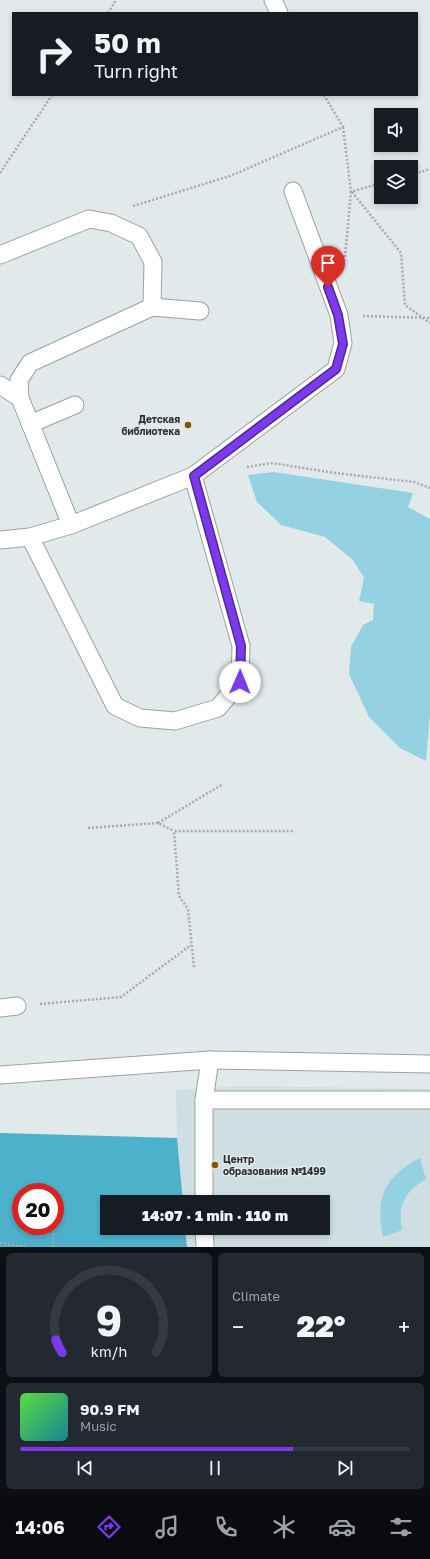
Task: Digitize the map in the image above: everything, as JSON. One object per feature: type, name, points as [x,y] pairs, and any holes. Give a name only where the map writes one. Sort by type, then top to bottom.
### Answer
[{"type":"lane","points":[[273,0],[279,12]]},
{"type":"lane","points":[[0,540],[30,537],[71,525],[194,476],[336,369],[343,344],[338,315],[293,191]]},
{"type":"lane","points":[[0,255],[89,219],[111,223],[139,236],[153,262],[152,307]]},
{"type":"lane","points":[[71,525],[20,398],[20,380],[30,362],[152,307],[200,311]]},
{"type":"lane","points":[[0,385],[20,398]]},
{"type":"lane","points":[[30,424],[75,405]]},
{"type":"lane","points":[[30,537],[115,706],[140,718],[175,721],[218,708],[240,682],[241,646],[194,476]]},
{"type":"lane","points":[[0,1008],[17,1006]]},
{"type":"lane","points":[[0,1075],[210,1060],[430,1064]]},
{"type":"lane","points":[[204,1195],[204,1100],[210,1060]]},
{"type":"lane","points":[[204,1100],[430,1100]]},
{"type":"lane","points":[[204,1235],[205,1247]]},
{"type":"path","points":[[109,12],[116,0]]},
{"type":"path","points":[[0,173],[51,96]]},
{"type":"path","points":[[325,96],[343,127],[351,192],[344,261]]},
{"type":"path","points":[[126,208],[230,176],[343,127]]},
{"type":"path","points":[[418,173],[430,169]]},
{"type":"path","points":[[351,192],[374,185]]},
{"type":"path","points":[[351,192],[401,253],[405,305],[430,323]]},
{"type":"path","points":[[338,315],[430,318]]},
{"type":"path","points":[[241,468],[272,463],[335,473],[414,482],[430,488]]},
{"type":"path","points":[[88,828],[158,823],[223,784]]},
{"type":"path","points":[[158,823],[174,831],[294,831]]},
{"type":"path","points":[[174,831],[180,896],[188,909],[194,967]]},
{"type":"path","points":[[17,1006],[121,997],[191,945]]},
{"type":"path","points":[[53,1247],[54,1235]]},
{"type":"path","points":[[0,1243],[27,1247]]},
{"type":"shaded area","points":[[274,472],[413,493],[408,507],[430,519],[430,715],[426,761],[400,748],[369,717],[349,674],[351,647],[363,625],[373,620],[374,604],[359,601],[364,578],[353,560],[325,537],[281,525],[257,502],[248,475]]},
{"type":"shaded area","name":"Центр образования №1499","points":[[244,1086],[430,1089],[430,1247],[0,1247],[0,1133],[177,1138],[176,1090]]},
{"type":"shaded area","points":[[0,1133],[177,1138],[182,1195],[100,1195],[100,1235],[186,1235],[187,1247],[0,1247]]},
{"type":"shaded area","points":[[420,1158],[426,1179],[412,1189],[404,1200],[401,1213],[402,1230],[383,1237],[380,1210],[385,1190],[390,1181],[398,1173]]},
{"type":"place","name":"Детская библиотека","points":[[188,425]]},
{"type":"place","name":"Центр образования №1499","points":[[215,1165]]},
{"type":"route","points":[[240,682],[241,646],[194,476],[336,369],[343,344],[338,315],[328,287]]}]
